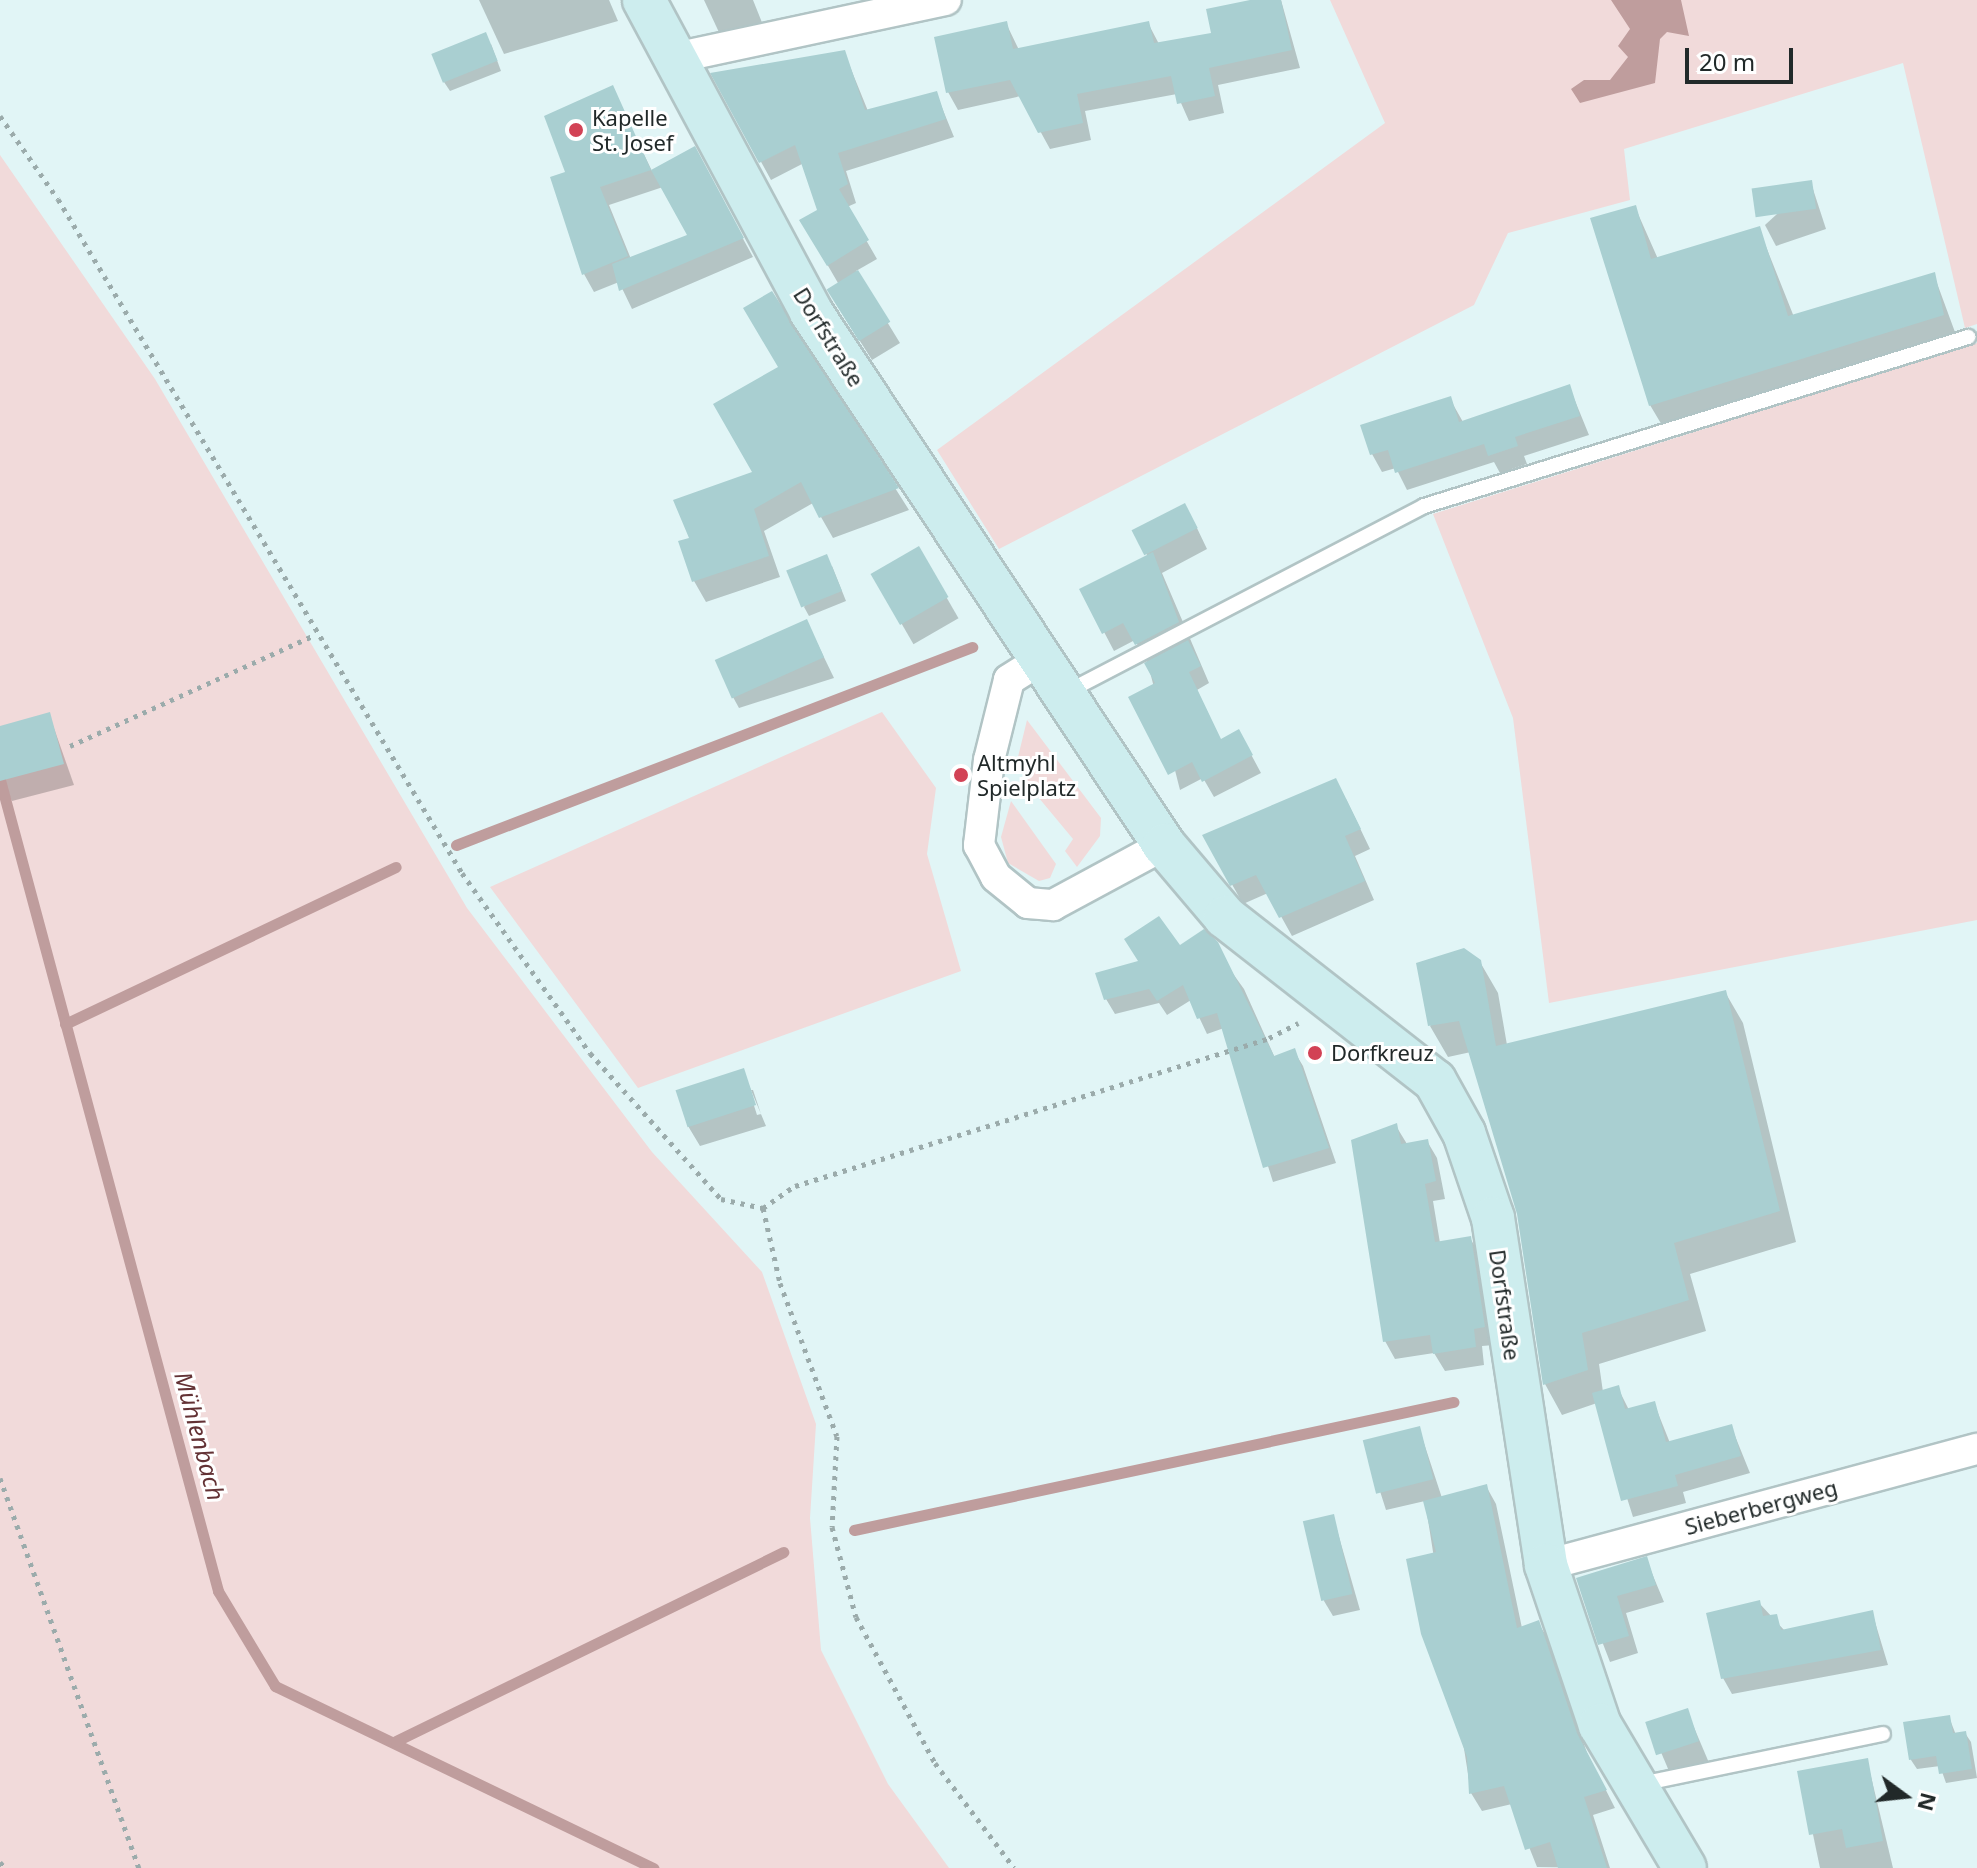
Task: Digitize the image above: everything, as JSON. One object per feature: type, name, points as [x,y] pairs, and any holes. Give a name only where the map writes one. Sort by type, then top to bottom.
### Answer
[{"type":"main road","name":"Dorfstraße","points":[[644,0],[670,59],[811,312],[1164,845],[1225,917],[1325,999],[1435,1081],[1464,1133],[1493,1218],[1546,1565],[1600,1725],[1685,1868]]},
{"type":"street","points":[[670,59],[946,0]]},
{"type":"street","points":[[1042,659],[1009,680],[989,760],[979,845],[996,877],[1028,903],[1053,905],[1164,845]]},
{"type":"street","name":"Sieberbergweg","points":[[1546,1565],[1977,1449]]},
{"type":"lane","points":[[1063,694],[1424,506],[1968,337]]},
{"type":"lane","points":[[1636,1785],[1883,1734]]},
{"type":"path","points":[[0,116],[58,199],[315,635],[462,873],[590,1053],[721,1199],[763,1208],[795,1186],[1269,1038],[1325,999]]},
{"type":"path","points":[[70,746],[315,635]]},
{"type":"path","points":[[763,1208],[780,1283],[837,1436],[832,1527],[856,1617],[935,1763],[1014,1868]]},
{"type":"path","points":[[0,1478],[139,1868]]},
{"type":"path","points":[[0,1862],[5,1868]]},
{"type":"shaded area","points":[[1330,0],[1977,0],[1977,324],[1965,328],[1903,63],[1624,149],[1630,200],[1508,233],[1474,305],[999,549],[937,450],[1385,123]]},
{"type":"shaded area","points":[[1611,0],[1681,0],[1689,36],[1667,32],[1660,39],[1655,83],[1580,103],[1571,89],[1584,80],[1610,80],[1628,57],[1618,46],[1630,29]]},
{"type":"shaded area","points":[[0,155],[155,379],[467,908],[652,1152],[762,1272],[816,1424],[810,1518],[821,1650],[888,1784],[949,1868],[0,1868]]},
{"type":"shaded area","points":[[1977,343],[1977,920],[1549,1003],[1513,718],[1433,514]]},
{"type":"shaded area","points":[[882,712],[936,788],[927,854],[961,971],[638,1088],[490,887]]},
{"type":"shaded area","points":[[1027,720],[1101,818],[1100,836],[1077,867],[1065,851],[1073,839],[1024,780],[1026,758],[1018,757]]},
{"type":"shaded area","points":[[1011,801],[1056,864],[1050,878],[1039,881],[1008,863],[1001,837]]},
{"type":"building","points":[[1250,0],[1281,0],[1292,50],[1209,68],[1215,96],[1177,104],[1171,76],[1077,94],[1083,123],[1038,133],[1010,80],[946,93],[934,37],[1007,21],[1013,49],[1149,21],[1154,43],[1211,33],[1206,9]]},
{"type":"building","points":[[486,32],[498,61],[443,83],[431,54]]},
{"type":"building","points":[[845,50],[865,110],[937,91],[946,119],[838,153],[848,184],[839,189],[869,240],[827,266],[799,220],[817,210],[795,145],[759,163],[710,73]]},
{"type":"building","points":[[613,85],[651,170],[600,187],[628,256],[582,275],[550,177],[565,172],[544,116]]},
{"type":"building","points":[[695,146],[744,238],[619,291],[612,264],[687,235],[651,170]]},
{"type":"building","points":[[1812,180],[1816,209],[1756,217],[1752,188]]},
{"type":"building","points":[[1636,205],[1651,259],[1760,226],[1788,316],[1935,272],[1944,315],[1649,406],[1590,218]]},
{"type":"building","points":[[858,270],[890,322],[859,341],[827,290]]},
{"type":"building","points":[[772,291],[899,488],[819,518],[801,482],[754,509],[769,556],[692,582],[678,541],[689,538],[673,500],[752,472],[713,404],[778,367],[743,308]]},
{"type":"building","points":[[1570,384],[1580,416],[1515,437],[1518,446],[1488,456],[1484,444],[1395,473],[1388,450],[1370,455],[1360,425],[1451,396],[1459,422]]},
{"type":"building","points":[[1185,503],[1198,528],[1144,555],[1132,530]]},
{"type":"building","points":[[919,546],[948,597],[900,625],[871,574]]},
{"type":"building","points":[[1153,552],[1179,622],[1135,645],[1123,623],[1102,634],[1079,589]]},
{"type":"building","points":[[827,554],[842,591],[801,608],[786,570]]},
{"type":"building","points":[[807,619],[824,657],[732,698],[715,660]]},
{"type":"building","points":[[1188,640],[1201,666],[1189,672],[1221,739],[1239,729],[1253,755],[1202,782],[1192,762],[1168,775],[1128,697],[1155,683],[1144,663]]},
{"type":"building","points":[[50,712],[64,764],[0,781],[0,726]]},
{"type":"building","points":[[1336,778],[1361,829],[1345,836],[1365,881],[1279,918],[1256,875],[1230,886],[1202,835]]},
{"type":"building","points":[[1159,916],[1180,945],[1204,929],[1218,942],[1274,1056],[1295,1048],[1329,1148],[1263,1168],[1217,1013],[1197,1019],[1183,985],[1157,1001],[1149,989],[1104,1000],[1095,973],[1138,961],[1124,939]]},
{"type":"building","points":[[1464,948],[1481,960],[1496,1046],[1726,990],[1780,1211],[1674,1243],[1689,1300],[1582,1333],[1588,1370],[1543,1385],[1517,1214],[1459,1021],[1428,1026],[1416,963]]},
{"type":"building","points":[[744,1068],[756,1105],[688,1127],[676,1090]]},
{"type":"building","points":[[1397,1123],[1401,1144],[1428,1139],[1436,1181],[1425,1184],[1435,1242],[1471,1236],[1485,1327],[1474,1329],[1476,1347],[1433,1354],[1430,1335],[1383,1342],[1351,1140]]},
{"type":"building","points":[[1619,1385],[1625,1409],[1655,1401],[1666,1442],[1732,1424],[1741,1456],[1675,1475],[1678,1486],[1621,1501],[1592,1393]]},
{"type":"building","points":[[1420,1426],[1433,1479],[1376,1494],[1363,1440]]},
{"type":"building","points":[[1487,1484],[1517,1628],[1539,1620],[1577,1733],[1607,1790],[1584,1797],[1607,1868],[1558,1868],[1550,1842],[1525,1850],[1504,1786],[1469,1794],[1467,1757],[1421,1634],[1406,1559],[1436,1552],[1423,1501]]},
{"type":"building","points":[[1334,1514],[1352,1594],[1321,1601],[1303,1521]]},
{"type":"building","points":[[1647,1556],[1656,1585],[1617,1596],[1629,1636],[1598,1645],[1576,1578]]},
{"type":"building","points":[[1760,1600],[1763,1616],[1777,1614],[1781,1630],[1873,1610],[1881,1650],[1721,1679],[1706,1613]]},
{"type":"building","points":[[1688,1708],[1699,1741],[1656,1755],[1645,1722]]},
{"type":"building","points":[[1950,1715],[1953,1733],[1966,1731],[1972,1769],[1939,1774],[1936,1756],[1909,1760],[1903,1722]]},
{"type":"building","points":[[1868,1758],[1883,1841],[1846,1848],[1842,1829],[1809,1835],[1797,1771]]},
{"type":"waterway","points":[[456,845],[972,647]]},
{"type":"waterway","name":"Mühlenbach","points":[[0,780],[218,1591],[275,1686],[654,1868]]},
{"type":"waterway","points":[[65,1024],[396,867]]},
{"type":"waterway","points":[[854,1530],[1453,1402]]},
{"type":"waterway","points":[[396,1741],[783,1552]]},
{"type":"place","name":"Kapelle St. Josef","points":[[576,130]]},
{"type":"place","name":"Altmyhl Spielplatz","points":[[961,775]]},
{"type":"place","name":"Dorfkreuz","points":[[1315,1053]]}]
